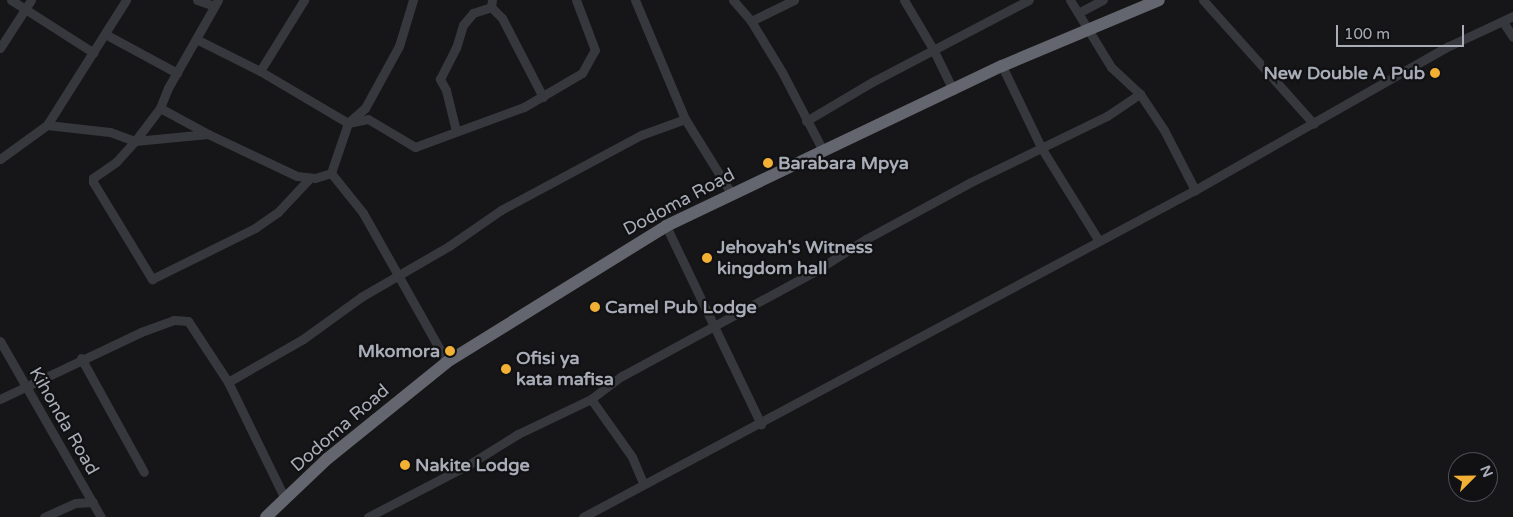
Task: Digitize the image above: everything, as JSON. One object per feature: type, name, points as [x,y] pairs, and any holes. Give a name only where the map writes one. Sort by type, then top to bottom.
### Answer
[{"type":"highway","name":"Dodoma Road","points":[[266,517],[327,459],[447,362],[666,226],[731,193],[1002,66],[1090,32],[1159,0]]},
{"type":"street","points":[[11,0],[94,53]]},
{"type":"street","points":[[0,48],[27,10],[31,0]]},
{"type":"street","points":[[0,159],[47,125],[126,0]]},
{"type":"street","points":[[197,0],[216,3],[198,40],[177,72],[160,108],[116,162],[92,180],[152,279],[255,228],[284,207],[309,179],[331,173]]},
{"type":"street","points":[[331,173],[348,123],[365,108],[398,46],[414,0]]},
{"type":"street","points":[[198,40],[260,71],[348,123],[368,118],[416,147],[456,131],[502,117],[543,97],[582,73],[594,55],[592,38],[576,0]]},
{"type":"street","points":[[635,0],[685,119],[731,193]]},
{"type":"street","points":[[733,0],[751,21],[822,150]]},
{"type":"street","points":[[751,21],[794,0]]},
{"type":"street","points":[[904,0],[933,49],[953,90]]},
{"type":"street","points":[[806,121],[933,49],[960,38],[1029,0]]},
{"type":"street","points":[[1070,0],[1080,12],[1111,67],[1140,94],[1164,130],[1195,190]]},
{"type":"street","points":[[1080,12],[1103,0]]},
{"type":"street","points":[[1203,0],[1314,124]]},
{"type":"street","points":[[260,71],[299,2]]},
{"type":"street","points":[[456,131],[446,90],[440,79],[456,48],[463,25],[472,13],[492,3],[502,18],[543,97]]},
{"type":"street","points":[[583,517],[643,483],[762,424],[1195,190],[1449,46],[1513,16]]},
{"type":"street","points":[[1503,22],[1513,37]]},
{"type":"street","points":[[105,34],[177,72]]},
{"type":"street","points":[[1002,66],[1042,149],[1099,241]]},
{"type":"street","points":[[368,517],[468,465],[518,434],[591,398],[622,376],[714,328],[908,216],[1107,116],[1140,94]]},
{"type":"street","points":[[160,108],[208,134],[309,179]]},
{"type":"street","points":[[228,382],[303,339],[361,297],[399,276],[501,210],[641,134],[685,119]]},
{"type":"street","points":[[47,125],[110,132],[135,141],[208,134]]},
{"type":"street","points":[[331,173],[363,213],[447,362]]},
{"type":"street","points":[[666,226],[762,424]]},
{"type":"street","points":[[0,399],[27,388],[81,358],[141,332],[181,320],[188,321],[196,331],[216,367],[228,382],[285,500]]},
{"type":"street","name":"Kihonda Road","points":[[0,341],[101,517]]},
{"type":"street","points":[[81,358],[144,472]]},
{"type":"street","points":[[591,398],[632,457],[643,483]]},
{"type":"street","points":[[44,517],[75,503],[93,502]]},
{"type":"place","name":"New Double A Pub","points":[[1435,73]]},
{"type":"place","name":"Barabara Mpya","points":[[768,163]]},
{"type":"place","name":"Jehovah's Witness kingdom hall","points":[[707,258]]},
{"type":"place","name":"Camel Pub Lodge","points":[[595,307]]},
{"type":"place","name":"Mkomora","points":[[450,351]]},
{"type":"place","name":"Ofisi ya kata mafisa","points":[[506,369]]},
{"type":"place","name":"Nakite Lodge","points":[[405,465]]}]
